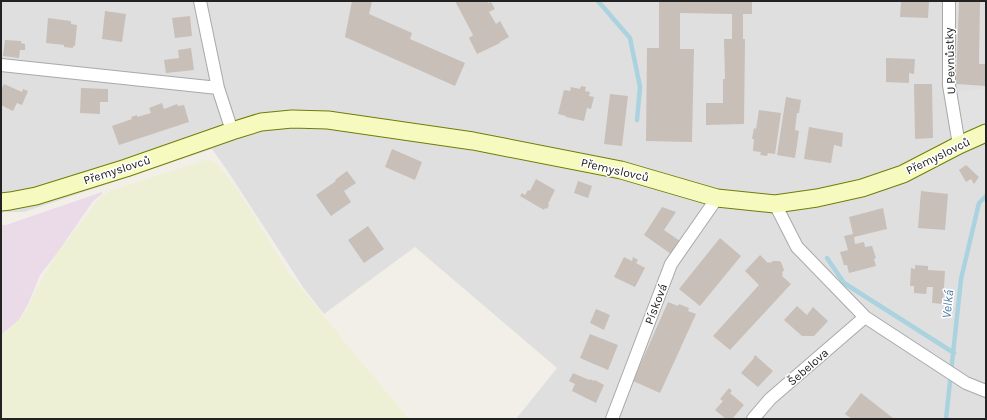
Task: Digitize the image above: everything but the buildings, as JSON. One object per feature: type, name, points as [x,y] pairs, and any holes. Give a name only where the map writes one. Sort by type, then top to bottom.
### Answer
[{"type":"street","points":[[200,1],[218,88],[232,131]]},
{"type":"street","name":"U Pevnůstky","points":[[949,1],[949,85],[959,145]]},
{"type":"street","points":[[1,65],[218,88]]},
{"type":"street","name":"Přemyslovců","points":[[1,202],[36,196],[126,168],[261,122],[292,119],[328,120],[473,141],[621,170],[717,198],[775,204],[817,198],[862,188],[903,174],[986,133]]},
{"type":"street","name":"Písková","points":[[612,419],[671,264],[717,198]]},
{"type":"street","points":[[775,204],[797,247],[865,317],[966,383],[986,392]]},
{"type":"street","name":"Šebelova","points":[[753,419],[770,399],[865,317]]},
{"type":"shaded area","points":[[1,1],[986,1],[986,419],[516,419],[557,368],[415,247],[324,314],[303,287],[212,149],[24,212],[1,212]]},
{"type":"shaded area","points":[[986,89],[986,133],[959,145],[950,92]]},
{"type":"shaded area","points":[[102,192],[102,194],[93,201],[58,252],[40,275],[29,302],[19,320],[1,335],[1,225],[6,225]]},
{"type":"green space","points":[[206,160],[215,162],[227,175],[248,206],[288,272],[409,419],[1,419],[1,336],[19,320],[27,309],[43,277],[58,252],[96,203],[103,195],[112,190]]},
{"type":"waterway","points":[[598,1],[630,38],[640,87],[637,120]]},
{"type":"waterway","name":"Velká","points":[[946,419],[961,279],[979,203],[986,196]]},
{"type":"waterway","points":[[827,258],[844,283],[954,353]]}]
